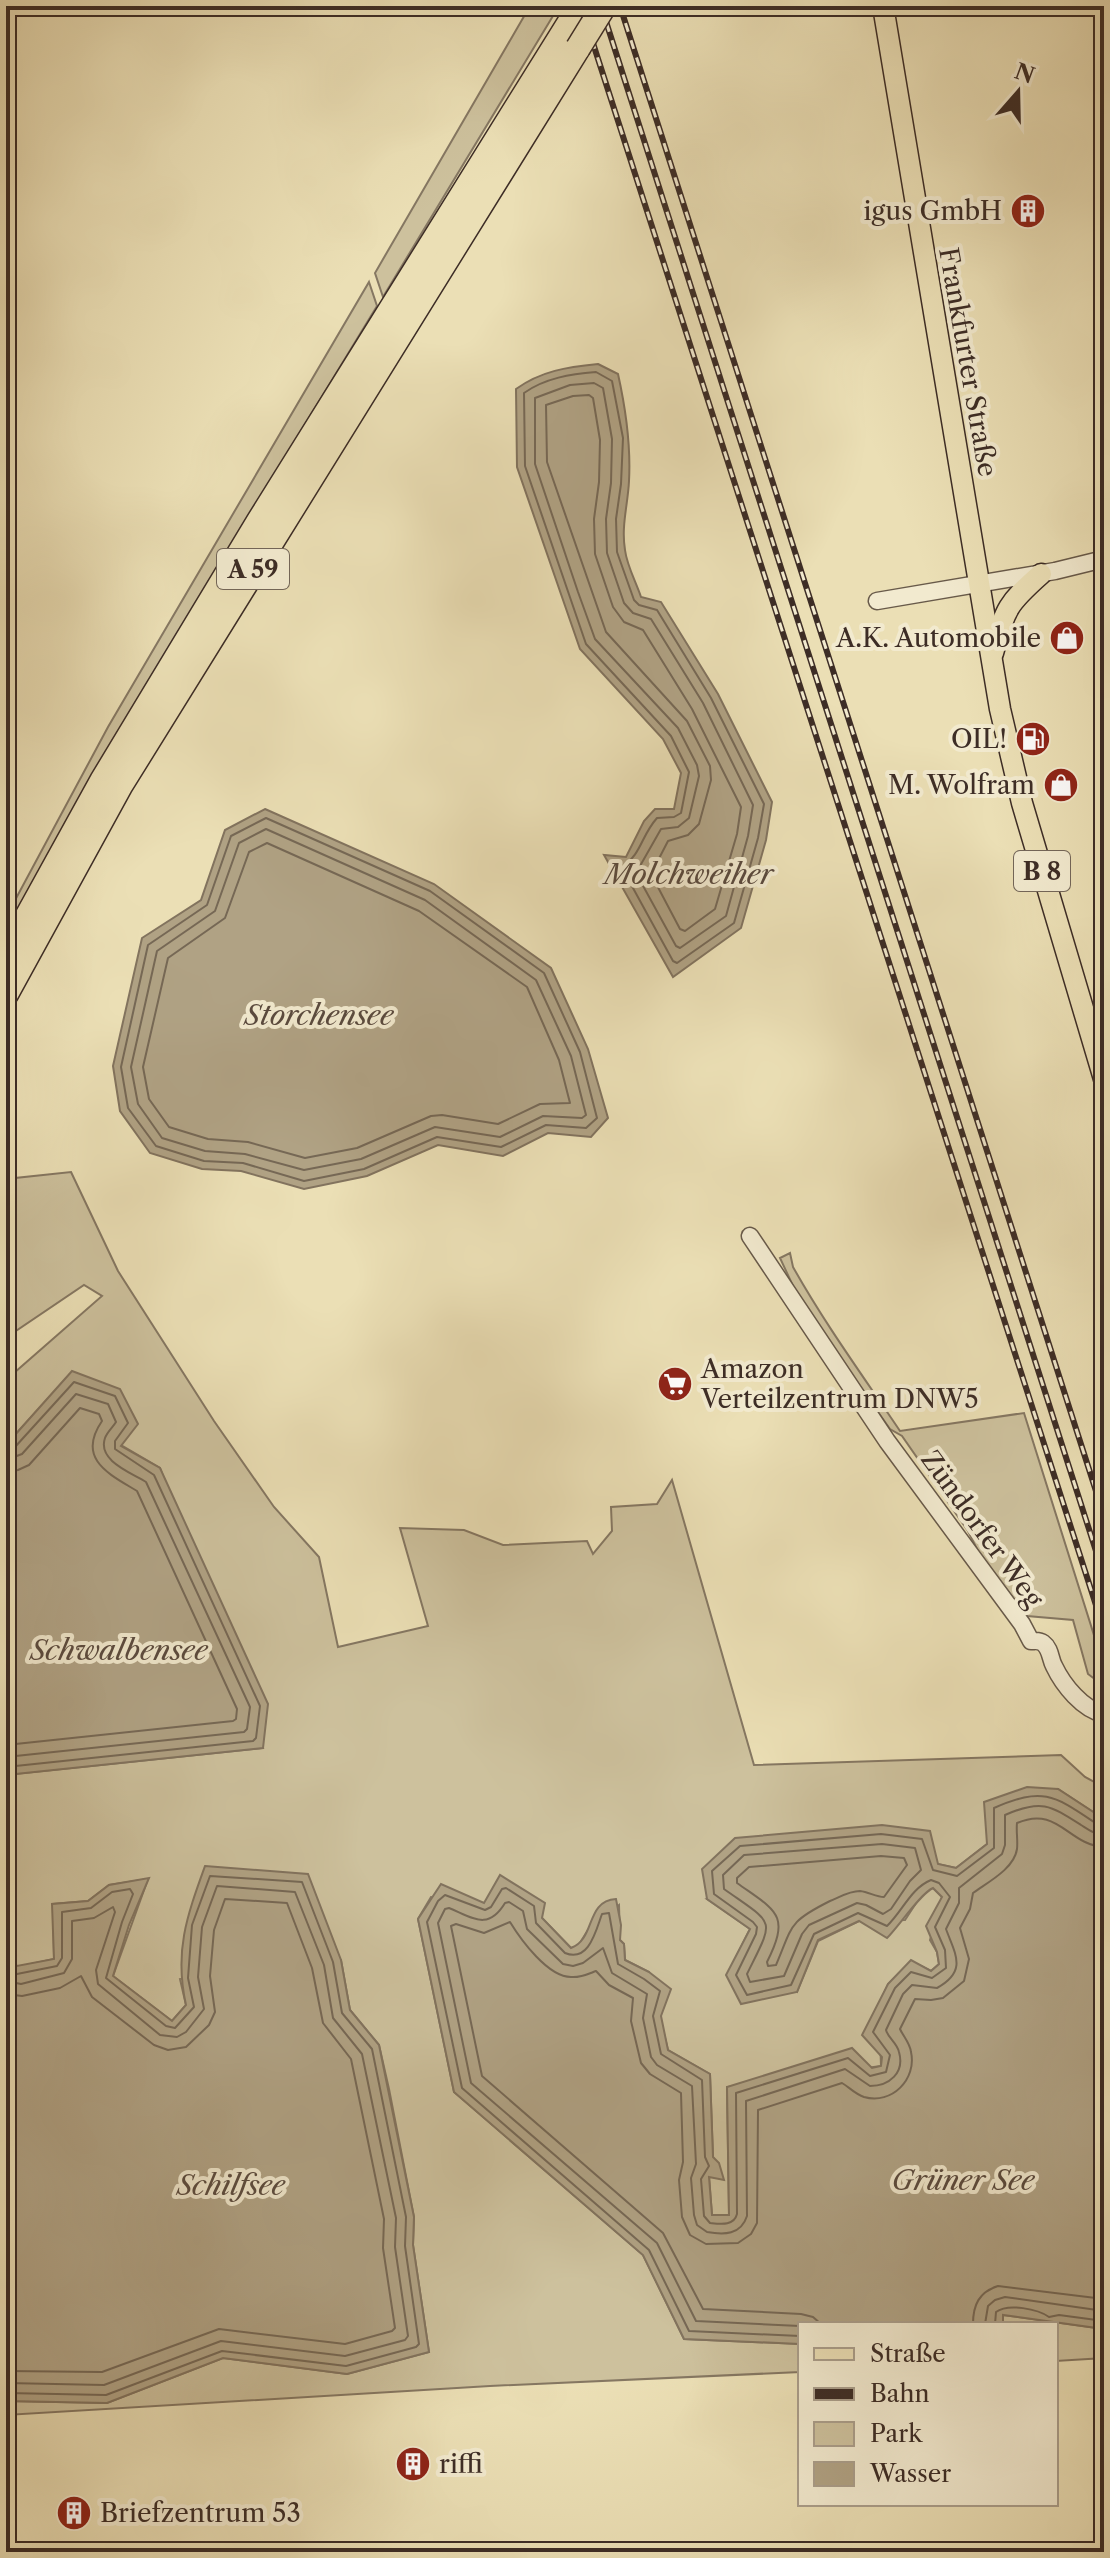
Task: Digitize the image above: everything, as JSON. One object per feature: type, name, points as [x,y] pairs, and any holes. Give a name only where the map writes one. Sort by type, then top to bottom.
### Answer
[{"type":"highway","name":"A 59","points":[[6,994],[128,773],[604,6]]},
{"type":"highway","name":"A 59","points":[[6,955],[110,767],[259,521],[575,14]]},
{"type":"main road","name":"Frankfurter Straße","points":[[883,6],[979,584]]},
{"type":"main road","points":[[991,660],[1005,610],[1041,574]]},
{"type":"main road","name":"B 8","points":[[979,584],[991,660],[1022,803],[1104,1079]]},
{"type":"street","points":[[877,601],[1041,574],[1104,559]]},
{"type":"street","name":"Zündorfer Weg","points":[[750,1236],[861,1403],[1022,1624],[1031,1641],[1043,1643],[1049,1650],[1054,1667],[1079,1700],[1104,1714]]},
{"type":"green space","points":[[530,6],[559,6],[383,297],[375,273]]},
{"type":"green space","points":[[369,282],[377,306],[115,737],[6,932],[6,917],[108,727]]},
{"type":"green space","points":[[71,1172],[118,1271],[214,1421],[274,1507],[319,1557],[338,1647],[428,1626],[400,1528],[464,1530],[503,1545],[587,1541],[593,1554],[612,1531],[611,1507],[657,1504],[672,1480],[754,1765],[1061,1755],[1085,1777],[1104,1787],[1104,1819],[1058,1789],[956,1868],[938,1864],[707,1899],[750,1929],[727,1975],[797,1992],[818,1941],[859,1921],[905,1920],[924,1891],[933,1888],[942,1897],[930,1940],[939,1964],[931,1971],[911,1961],[888,1984],[879,2005],[881,2066],[727,2087],[729,2215],[712,2215],[709,2176],[723,2179],[713,2157],[710,2074],[668,2050],[649,1972],[625,1960],[624,1944],[620,1940],[619,1905],[588,1930],[578,1946],[571,1948],[542,1918],[484,1903],[431,1897],[418,1919],[454,2092],[643,2255],[684,2339],[798,2344],[798,2372],[490,2386],[6,2415],[6,2401],[107,2403],[223,2358],[347,2374],[429,2352],[413,2245],[414,2217],[389,2089],[379,2045],[350,2010],[341,1960],[180,1979],[186,2005],[172,2021],[113,1976],[148,1879],[109,1885],[88,1901],[53,1904],[54,1959],[17,1967],[6,1951],[6,1775],[263,1748],[160,1468],[121,1445],[72,1372],[6,1445],[6,1380],[102,1296],[84,1285],[6,1340],[6,1179]]},
{"type":"green space","points":[[790,1253],[793,1267],[818,1309],[900,1431],[1024,1413],[1104,1667],[1104,1686],[1088,1674],[1073,1620],[1027,1616],[980,1555],[968,1531],[902,1436],[890,1429],[794,1288],[780,1258]]},
{"type":"green space","points":[[1003,2315],[1054,2322],[1003,2322]]},
{"type":"green space","points":[[1058,2323],[1104,2329],[1104,2358],[1058,2361]]},
{"type":"water","name":"Molchweiher","points":[[598,364],[618,374],[623,401],[629,440],[624,541],[641,597],[661,602],[718,694],[772,802],[766,840],[741,928],[673,977],[604,855],[626,857],[644,821],[655,809],[674,809],[681,773],[663,739],[580,649],[517,467],[516,389],[555,371]]},
{"type":"water","name":"Storchensee","points":[[265,809],[434,884],[551,968],[588,1049],[608,1118],[591,1137],[548,1133],[503,1156],[438,1145],[367,1176],[304,1189],[241,1171],[202,1169],[150,1153],[120,1111],[113,1066],[142,938],[201,900],[225,830]]},
{"type":"water","name":"Schwalbensee","points":[[72,1371],[120,1389],[138,1424],[121,1446],[160,1468],[268,1704],[263,1748],[6,1775],[6,1445]]},
{"type":"water","name":"Grüner See","points":[[1027,1787],[1058,1789],[1104,1819],[1104,2329],[1003,2315],[1003,2322],[798,2322],[798,2344],[684,2339],[643,2255],[454,2092],[418,1919],[441,1884],[484,1903],[500,1875],[545,1903],[542,1918],[571,1948],[584,1937],[599,1906],[616,1899],[625,1960],[649,1972],[671,1989],[661,2016],[668,2050],[710,2074],[713,2157],[719,2163],[724,2180],[709,2177],[712,2215],[729,2215],[727,2087],[852,2048],[872,2068],[881,2066],[882,2057],[862,2035],[888,1984],[911,1960],[931,1971],[939,1964],[926,1926],[942,1897],[933,1888],[928,1891],[887,1938],[859,1921],[818,1940],[797,1992],[741,2004],[726,1975],[750,1929],[707,1899],[702,1869],[735,1838],[882,1825],[930,1831],[938,1864],[956,1868],[987,1844],[984,1802]]},
{"type":"water","name":"Schilfsee","points":[[205,1866],[308,1874],[341,1960],[350,2010],[379,2045],[414,2217],[413,2245],[429,2352],[347,2374],[223,2358],[107,2403],[6,2401],[6,1951],[17,1966],[54,1959],[52,1904],[88,1901],[109,1885],[149,1878],[129,1925],[113,1976],[172,2021],[186,2005],[181,1968],[184,1934]]},
{"type":"railway","points":[[581,6],[1104,1630]]},
{"type":"railway","points":[[601,6],[1104,1576]]},
{"type":"railway","points":[[620,6],[1104,1516]]},
{"type":"place","name":"igus GmbH","points":[[1028,211]]},
{"type":"place","name":"A.K. Automobile","points":[[1067,638]]},
{"type":"place","name":"OIL!","points":[[1033,739]]},
{"type":"place","name":"M. Wolfram","points":[[1061,785]]},
{"type":"place","name":"Amazon Verteilzentrum DNW5","points":[[675,1384]]},
{"type":"place","name":"riffi","points":[[413,2464]]},
{"type":"place","name":"Briefzentrum 53","points":[[74,2513]]}]
